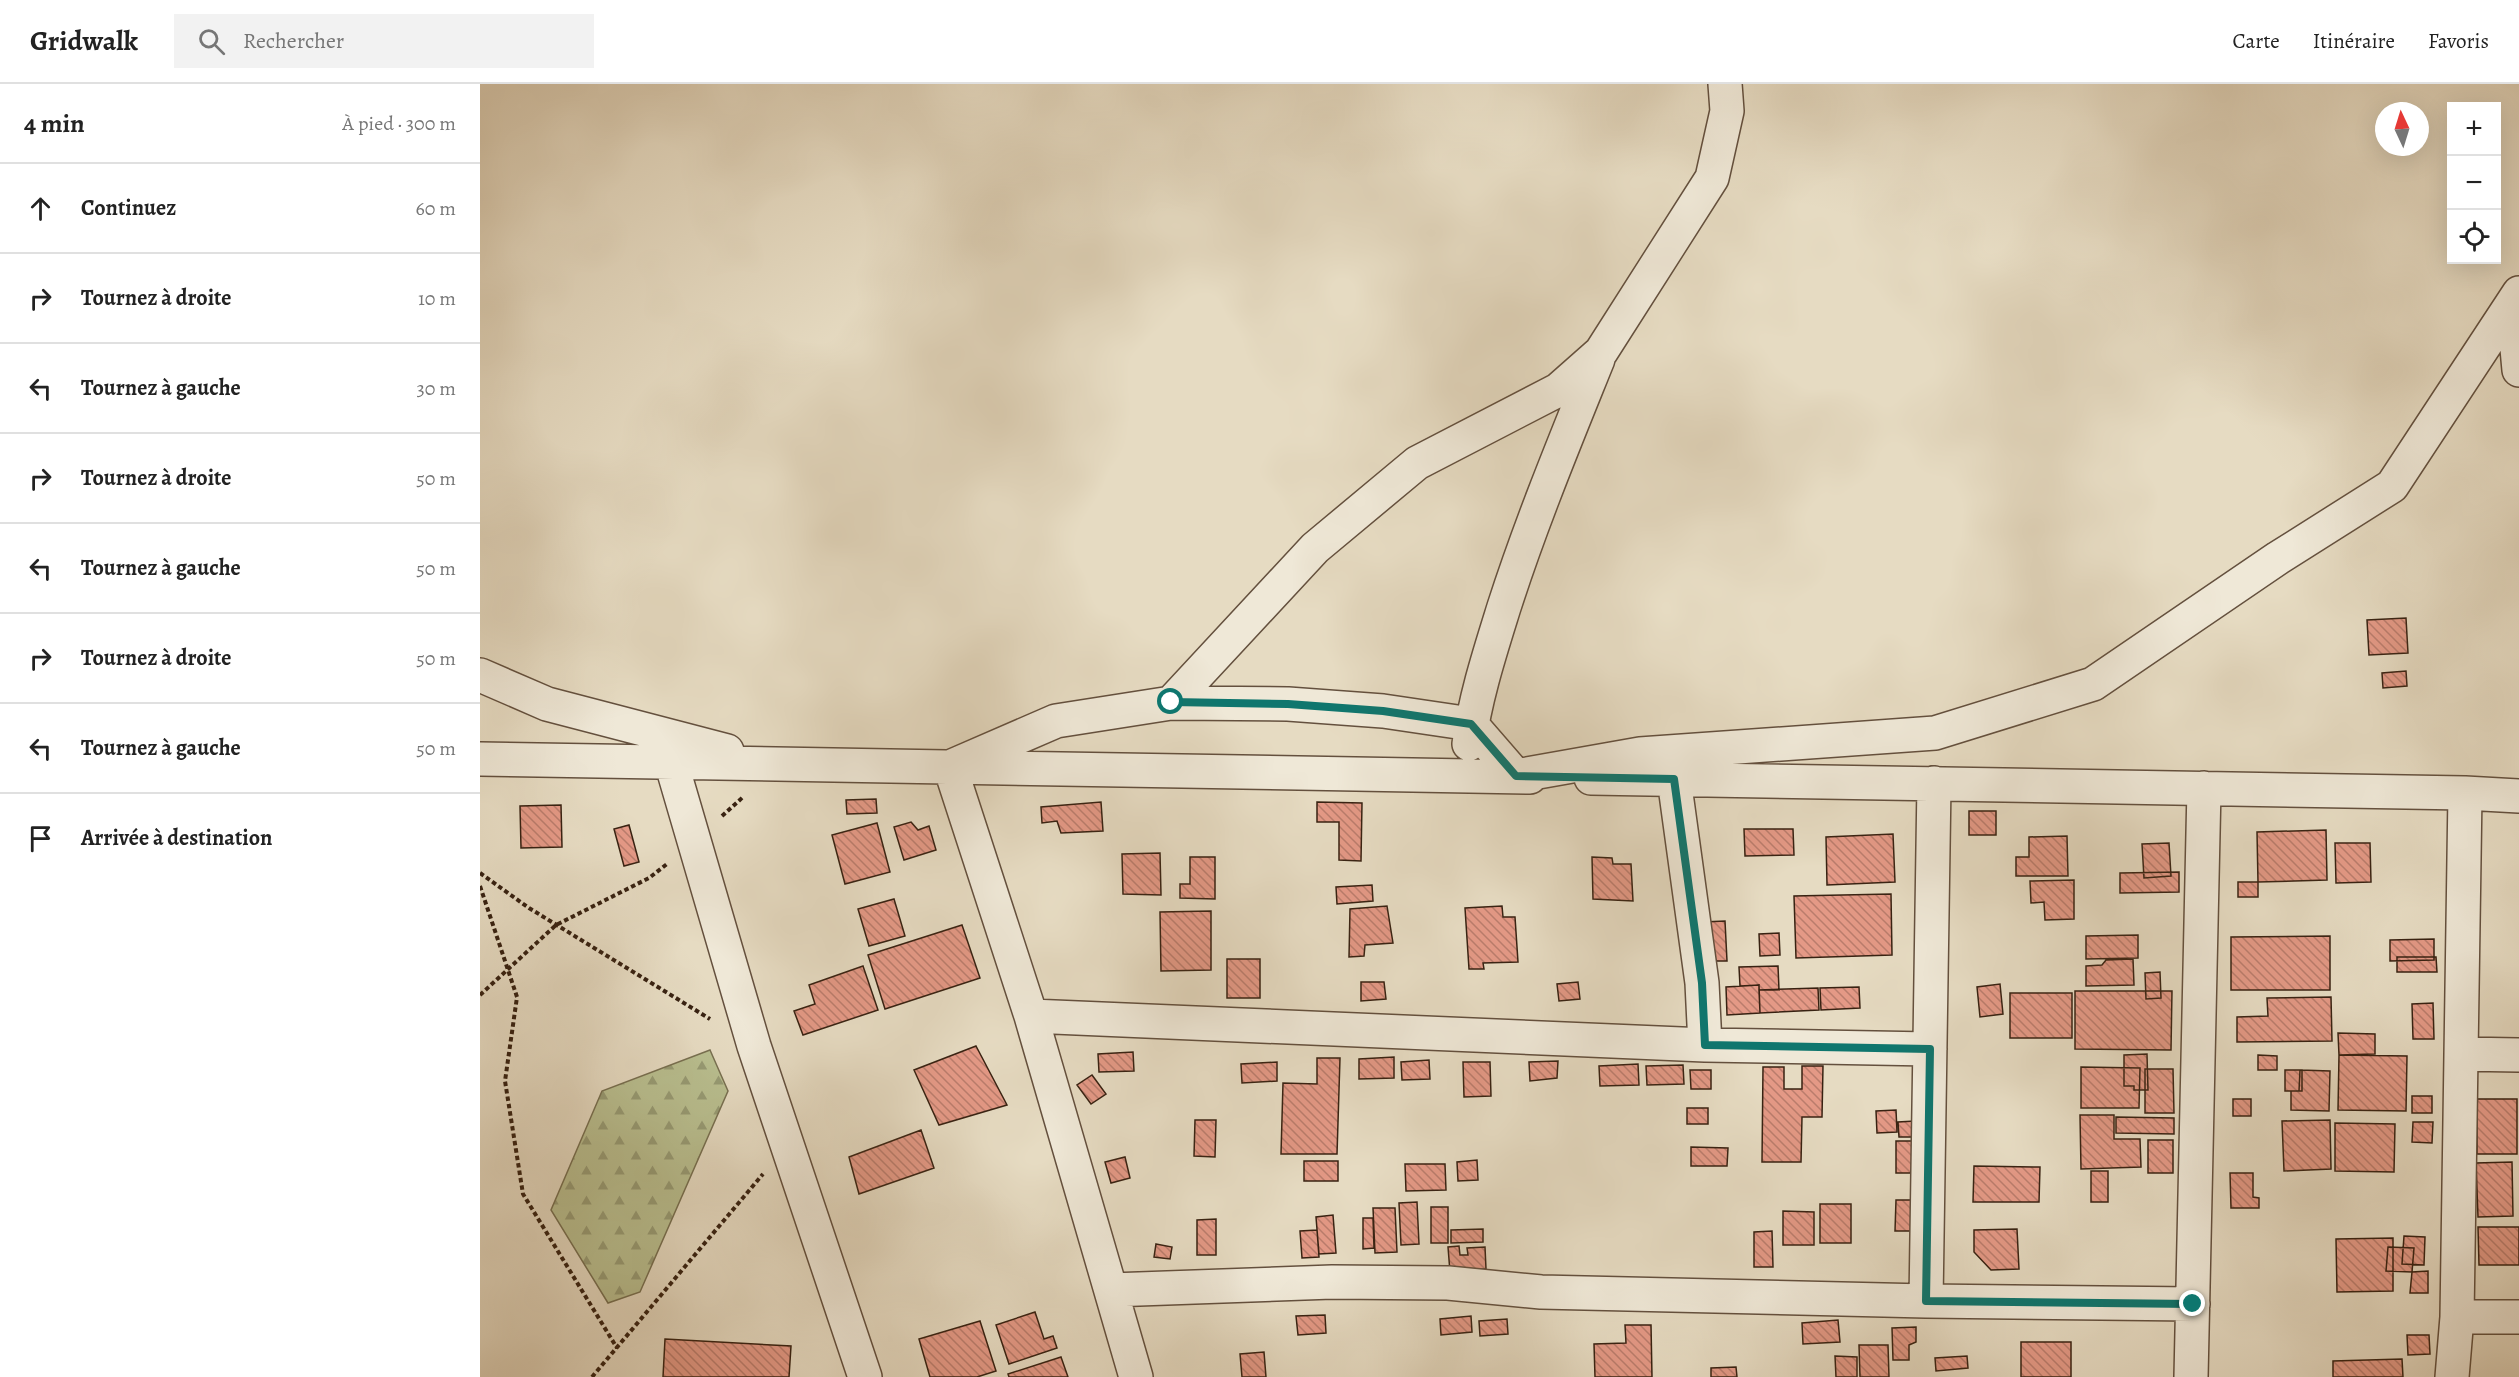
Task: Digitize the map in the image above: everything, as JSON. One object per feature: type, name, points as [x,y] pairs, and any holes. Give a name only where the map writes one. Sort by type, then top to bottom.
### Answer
[{"type":"street","points":[[1465,776],[1471,724],[1492,645],[1529,531],[1601,352],[1712,178],[1727,111],[1725,84]]},
{"type":"street","points":[[2516,299],[2519,370]]},
{"type":"street","points":[[1516,776],[1640,754],[1935,733],[2094,684],[2278,558],[2392,486],[2516,299]]},
{"type":"street","points":[[1171,702],[1315,548],[1417,463],[1558,390],[1601,352]]},
{"type":"street","points":[[480,675],[547,704],[777,764]]},
{"type":"street","points":[[950,767],[1056,721],[1171,702],[1298,705],[1383,711],[1471,724],[1516,776]]},
{"type":"street","points":[[480,759],[1934,783],[2474,793],[2519,796]]},
{"type":"street","points":[[671,762],[754,1046],[865,1377]]},
{"type":"street","points":[[950,767],[1031,1016],[1136,1377]]},
{"type":"street","points":[[1674,779],[1702,983],[1705,1045]]},
{"type":"street","points":[[1926,1301],[1934,783]]},
{"type":"street","points":[[2191,1377],[2204,788]]},
{"type":"street","points":[[2474,793],[2519,813]]},
{"type":"street","points":[[2452,1377],[2457,1317],[2461,1054],[2474,793]]},
{"type":"street","points":[[1031,1016],[1705,1045],[1930,1049]]},
{"type":"street","points":[[2461,1054],[2519,1055]]},
{"type":"street","points":[[1111,1290],[1343,1282],[1448,1283],[1541,1292],[1926,1301],[2193,1304]]},
{"type":"street","points":[[2457,1317],[2519,1317]]},
{"type":"path","points":[[480,995],[556,925],[649,878],[694,843],[777,764]]},
{"type":"path","points":[[480,873],[556,925],[754,1046]]},
{"type":"path","points":[[480,886],[517,997],[505,1081],[523,1194],[617,1348]]},
{"type":"path","points":[[592,1377],[788,1143]]},
{"type":"green space","points":[[710,1050],[728,1091],[640,1292],[608,1303],[551,1210],[602,1091]]},
{"type":"building","points":[[2406,618],[2408,653],[2369,655],[2367,620]]},
{"type":"building","points":[[2406,671],[2407,686],[2383,688],[2382,673]]},
{"type":"building","points":[[876,799],[877,813],[847,814],[846,800]]},
{"type":"building","points":[[1101,802],[1103,831],[1061,833],[1057,821],[1042,823],[1041,807]]},
{"type":"building","points":[[1317,802],[1362,803],[1361,861],[1339,860],[1339,822],[1317,822]]},
{"type":"building","points":[[561,805],[562,847],[521,848],[520,806]]},
{"type":"building","points":[[1969,811],[1996,811],[1996,835],[1969,835]]},
{"type":"building","points":[[911,822],[918,830],[929,826],[936,850],[904,860],[894,827]]},
{"type":"building","points":[[877,823],[890,872],[845,884],[832,835]]},
{"type":"building","points":[[629,825],[639,862],[624,866],[614,829]]},
{"type":"building","points":[[1744,829],[1793,829],[1794,855],[1745,856]]},
{"type":"building","points":[[2326,830],[2327,880],[2258,882],[2257,832]]},
{"type":"building","points":[[1893,834],[1895,882],[1827,885],[1826,837]]},
{"type":"building","points":[[2067,836],[2068,876],[2016,876],[2016,857],[2029,857],[2029,837]]},
{"type":"building","points":[[2169,843],[2171,876],[2144,878],[2142,844]]},
{"type":"building","points":[[2335,843],[2370,843],[2371,882],[2336,883]]},
{"type":"building","points":[[1160,853],[1161,895],[1123,894],[1122,854]]},
{"type":"building","points":[[1190,857],[1215,857],[1215,899],[1180,898],[1180,884],[1190,884]]},
{"type":"building","points":[[1592,857],[1612,858],[1613,864],[1631,864],[1633,901],[1593,899]]},
{"type":"building","points":[[2179,872],[2179,892],[2120,893],[2120,873]]},
{"type":"building","points":[[2074,880],[2074,919],[2045,920],[2044,902],[2031,903],[2030,881]]},
{"type":"building","points":[[2238,882],[2258,882],[2258,897],[2238,897]]},
{"type":"building","points":[[1372,885],[1373,901],[1337,904],[1336,887]]},
{"type":"building","points":[[1891,894],[1892,955],[1796,958],[1794,896]]},
{"type":"building","points":[[894,899],[905,936],[869,946],[858,909]]},
{"type":"building","points":[[1387,906],[1393,943],[1365,945],[1364,956],[1349,957],[1350,909]]},
{"type":"building","points":[[1502,906],[1503,917],[1515,917],[1518,962],[1483,963],[1484,969],[1469,969],[1465,908]]},
{"type":"building","points":[[1211,911],[1211,970],[1161,971],[1160,912]]},
{"type":"building","points":[[1725,921],[1727,961],[1703,961],[1703,922]]},
{"type":"building","points":[[962,925],[980,978],[885,1009],[868,955]]},
{"type":"building","points":[[1779,933],[1780,955],[1760,956],[1759,934]]},
{"type":"building","points":[[2138,935],[2138,958],[2086,959],[2086,936]]},
{"type":"building","points":[[2330,936],[2330,990],[2231,990],[2231,937]]},
{"type":"building","points":[[2434,939],[2434,960],[2390,961],[2390,940]]},
{"type":"building","points":[[2397,957],[2436,957],[2437,972],[2397,972]]},
{"type":"building","points":[[1227,959],[1260,959],[1260,998],[1227,998]]},
{"type":"building","points":[[2133,959],[2134,985],[2086,986],[2086,966],[2102,965],[2106,960]]},
{"type":"building","points":[[863,966],[878,1010],[803,1035],[794,1011],[815,1004],[809,985]]},
{"type":"building","points":[[1778,966],[1779,990],[1759,990],[1759,985],[1740,986],[1739,967]]},
{"type":"building","points":[[2160,972],[2161,998],[2146,999],[2145,973]]},
{"type":"building","points":[[1361,982],[1384,982],[1386,999],[1361,1001]]},
{"type":"building","points":[[1578,982],[1580,999],[1559,1001],[1557,984]]},
{"type":"building","points":[[2000,984],[2003,1014],[1980,1017],[1977,987]]},
{"type":"building","points":[[1759,985],[1760,1013],[1727,1015],[1726,987]]},
{"type":"building","points":[[1859,987],[1860,1008],[1821,1010],[1820,988]]},
{"type":"building","points":[[1818,988],[1819,1010],[1760,1013],[1759,990]]},
{"type":"building","points":[[2075,991],[2172,991],[2171,1050],[2075,1049]]},
{"type":"building","points":[[2010,993],[2072,993],[2072,1038],[2010,1038]]},
{"type":"building","points":[[2331,997],[2332,1041],[2237,1042],[2237,1017],[2268,1016],[2267,998]]},
{"type":"building","points":[[2433,1003],[2434,1039],[2413,1039],[2412,1004]]},
{"type":"building","points":[[2338,1033],[2375,1034],[2375,1054],[2339,1055]]},
{"type":"building","points":[[976,1046],[1007,1105],[939,1125],[914,1070]]},
{"type":"building","points":[[1133,1052],[1134,1071],[1099,1072],[1098,1054]]},
{"type":"building","points":[[2147,1054],[2148,1090],[2134,1090],[2134,1086],[2124,1086],[2124,1055]]},
{"type":"building","points":[[2258,1055],[2277,1056],[2277,1070],[2258,1070]]},
{"type":"building","points":[[2339,1055],[2407,1056],[2406,1111],[2338,1110]]},
{"type":"building","points":[[1394,1057],[1394,1078],[1359,1079],[1359,1059]]},
{"type":"building","points":[[1317,1058],[1340,1058],[1337,1154],[1281,1154],[1283,1083],[1317,1084]]},
{"type":"building","points":[[1429,1060],[1430,1079],[1402,1080],[1401,1062]]},
{"type":"building","points":[[1558,1061],[1557,1078],[1530,1081],[1529,1062]]},
{"type":"building","points":[[1277,1062],[1277,1081],[1242,1083],[1241,1064]]},
{"type":"building","points":[[1463,1062],[1490,1062],[1491,1096],[1464,1097]]},
{"type":"building","points":[[1638,1064],[1639,1085],[1600,1086],[1599,1066]]},
{"type":"building","points":[[1683,1065],[1684,1084],[1647,1085],[1646,1066]]},
{"type":"building","points":[[1802,1066],[1823,1066],[1822,1117],[1802,1117],[1801,1162],[1762,1162],[1763,1067],[1784,1067],[1784,1089],[1802,1089]]},
{"type":"building","points":[[2081,1067],[2140,1068],[2139,1108],[2081,1108]]},
{"type":"building","points":[[2145,1069],[2173,1069],[2174,1113],[2145,1113]]},
{"type":"building","points":[[1690,1070],[1711,1070],[1711,1089],[1691,1089]]},
{"type":"building","points":[[2285,1070],[2302,1070],[2302,1091],[2285,1091]]},
{"type":"building","points":[[2300,1070],[2330,1071],[2329,1111],[2291,1110],[2291,1091],[2299,1091]]},
{"type":"building","points":[[1092,1075],[1106,1094],[1091,1104],[1077,1085]]},
{"type":"building","points":[[2412,1096],[2432,1096],[2432,1113],[2412,1113]]},
{"type":"building","points":[[2233,1099],[2251,1099],[2251,1116],[2233,1116]]},
{"type":"building","points":[[2477,1099],[2517,1099],[2517,1154],[2477,1154]]},
{"type":"building","points":[[1687,1108],[1708,1108],[1708,1124],[1687,1124]]},
{"type":"building","points":[[1896,1110],[1897,1132],[1877,1133],[1876,1111]]},
{"type":"building","points":[[2080,1115],[2114,1115],[2114,1139],[2140,1139],[2141,1167],[2081,1169]]},
{"type":"building","points":[[2116,1117],[2174,1118],[2174,1134],[2116,1133]]},
{"type":"building","points":[[1195,1120],[1216,1120],[1215,1157],[1194,1156]]},
{"type":"building","points":[[2330,1120],[2331,1169],[2284,1171],[2282,1121]]},
{"type":"building","points":[[1915,1121],[1916,1137],[1899,1137],[1898,1122]]},
{"type":"building","points":[[2413,1122],[2433,1122],[2432,1143],[2412,1142]]},
{"type":"building","points":[[2335,1123],[2395,1124],[2394,1172],[2335,1171]]},
{"type":"building","points":[[921,1130],[934,1168],[859,1194],[849,1157]]},
{"type":"building","points":[[2148,1140],[2173,1140],[2173,1173],[2148,1173]]},
{"type":"building","points":[[1896,1141],[1917,1141],[1917,1173],[1896,1173]]},
{"type":"building","points":[[1691,1147],[1728,1148],[1727,1166],[1691,1166]]},
{"type":"building","points":[[1125,1157],[1130,1178],[1111,1183],[1105,1162]]},
{"type":"building","points":[[1477,1160],[1478,1180],[1458,1181],[1457,1162]]},
{"type":"building","points":[[1304,1161],[1338,1161],[1338,1181],[1304,1181]]},
{"type":"building","points":[[2512,1162],[2513,1216],[2478,1217],[2476,1163]]},
{"type":"building","points":[[1405,1164],[1445,1164],[1446,1190],[1406,1191]]},
{"type":"building","points":[[1974,1166],[2040,1167],[2039,1202],[1973,1202]]},
{"type":"building","points":[[2091,1171],[2108,1171],[2108,1202],[2091,1202]]},
{"type":"building","points":[[2230,1173],[2253,1173],[2253,1197],[2259,1198],[2259,1208],[2231,1208]]},
{"type":"building","points":[[1896,1200],[1911,1200],[1911,1231],[1895,1231]]},
{"type":"building","points":[[1417,1202],[1419,1244],[1401,1245],[1399,1203]]},
{"type":"building","points":[[1820,1204],[1851,1204],[1851,1243],[1820,1243]]},
{"type":"building","points":[[1431,1207],[1448,1207],[1448,1243],[1431,1243]]},
{"type":"building","points":[[1373,1208],[1395,1208],[1397,1252],[1375,1253]]},
{"type":"building","points":[[1783,1211],[1814,1212],[1814,1245],[1783,1245]]},
{"type":"building","points":[[1333,1215],[1336,1253],[1319,1254],[1316,1217]]},
{"type":"building","points":[[1363,1218],[1373,1218],[1374,1248],[1363,1249]]},
{"type":"building","points":[[1216,1219],[1216,1255],[1197,1255],[1197,1220]]},
{"type":"building","points":[[2478,1227],[2519,1227],[2519,1265],[2479,1265]]},
{"type":"building","points":[[1483,1229],[1483,1242],[1451,1243],[1451,1230]]},
{"type":"building","points":[[2017,1229],[2019,1269],[1991,1270],[1974,1252],[1974,1230]]},
{"type":"building","points":[[1317,1230],[1319,1257],[1302,1258],[1300,1231]]},
{"type":"building","points":[[1772,1231],[1773,1267],[1754,1267],[1754,1232]]},
{"type":"building","points":[[2404,1236],[2425,1237],[2424,1265],[2402,1264]]},
{"type":"building","points":[[2393,1238],[2393,1291],[2337,1292],[2336,1239]]},
{"type":"building","points":[[1156,1244],[1172,1247],[1170,1259],[1154,1257]]},
{"type":"building","points":[[1459,1246],[1460,1255],[1468,1255],[1467,1248],[1485,1247],[1486,1269],[1450,1272],[1448,1247]]},
{"type":"building","points":[[2388,1247],[2414,1248],[2412,1272],[2386,1271]]},
{"type":"building","points":[[2428,1271],[2428,1293],[2410,1293],[2412,1272]]},
{"type":"building","points":[[1035,1312],[1044,1339],[1053,1336],[1057,1348],[1009,1364],[996,1325]]},
{"type":"building","points":[[1325,1315],[1326,1333],[1298,1335],[1296,1316]]},
{"type":"building","points":[[1471,1316],[1472,1332],[1441,1335],[1440,1319]]},
{"type":"building","points":[[1507,1319],[1508,1334],[1480,1336],[1479,1321]]},
{"type":"building","points":[[1838,1320],[1840,1342],[1803,1344],[1802,1323]]},
{"type":"building","points":[[980,1321],[996,1371],[977,1377],[930,1377],[919,1339]]},
{"type":"building","points":[[1625,1325],[1651,1325],[1652,1377],[1595,1377],[1594,1344],[1626,1343]]},
{"type":"building","points":[[1916,1327],[1916,1342],[1909,1345],[1909,1360],[1893,1360],[1892,1328]]},
{"type":"building","points":[[2407,1335],[2429,1335],[2430,1354],[2408,1355]]},
{"type":"building","points":[[665,1339],[791,1346],[789,1377],[663,1377]]},
{"type":"building","points":[[2021,1342],[2071,1342],[2071,1377],[2021,1377]]},
{"type":"building","points":[[1859,1345],[1888,1345],[1889,1377],[1860,1377]]},
{"type":"building","points":[[1264,1352],[1266,1377],[1242,1377],[1240,1354]]},
{"type":"building","points":[[1835,1356],[1857,1357],[1857,1377],[1836,1377]]},
{"type":"building","points":[[1967,1356],[1968,1368],[1936,1371],[1935,1358]]},
{"type":"building","points":[[1061,1357],[1068,1377],[1009,1377],[1008,1374]]},
{"type":"building","points":[[2402,1359],[2403,1377],[2333,1377],[2333,1361]]},
{"type":"building","points":[[1736,1367],[1737,1377],[1711,1377],[1711,1368]]},
{"type":"route","points":[[1171,702],[1288,704],[1383,711],[1471,724],[1516,776],[1674,779],[1702,983],[1705,1045],[1930,1049],[1926,1301],[2193,1304]]}]
